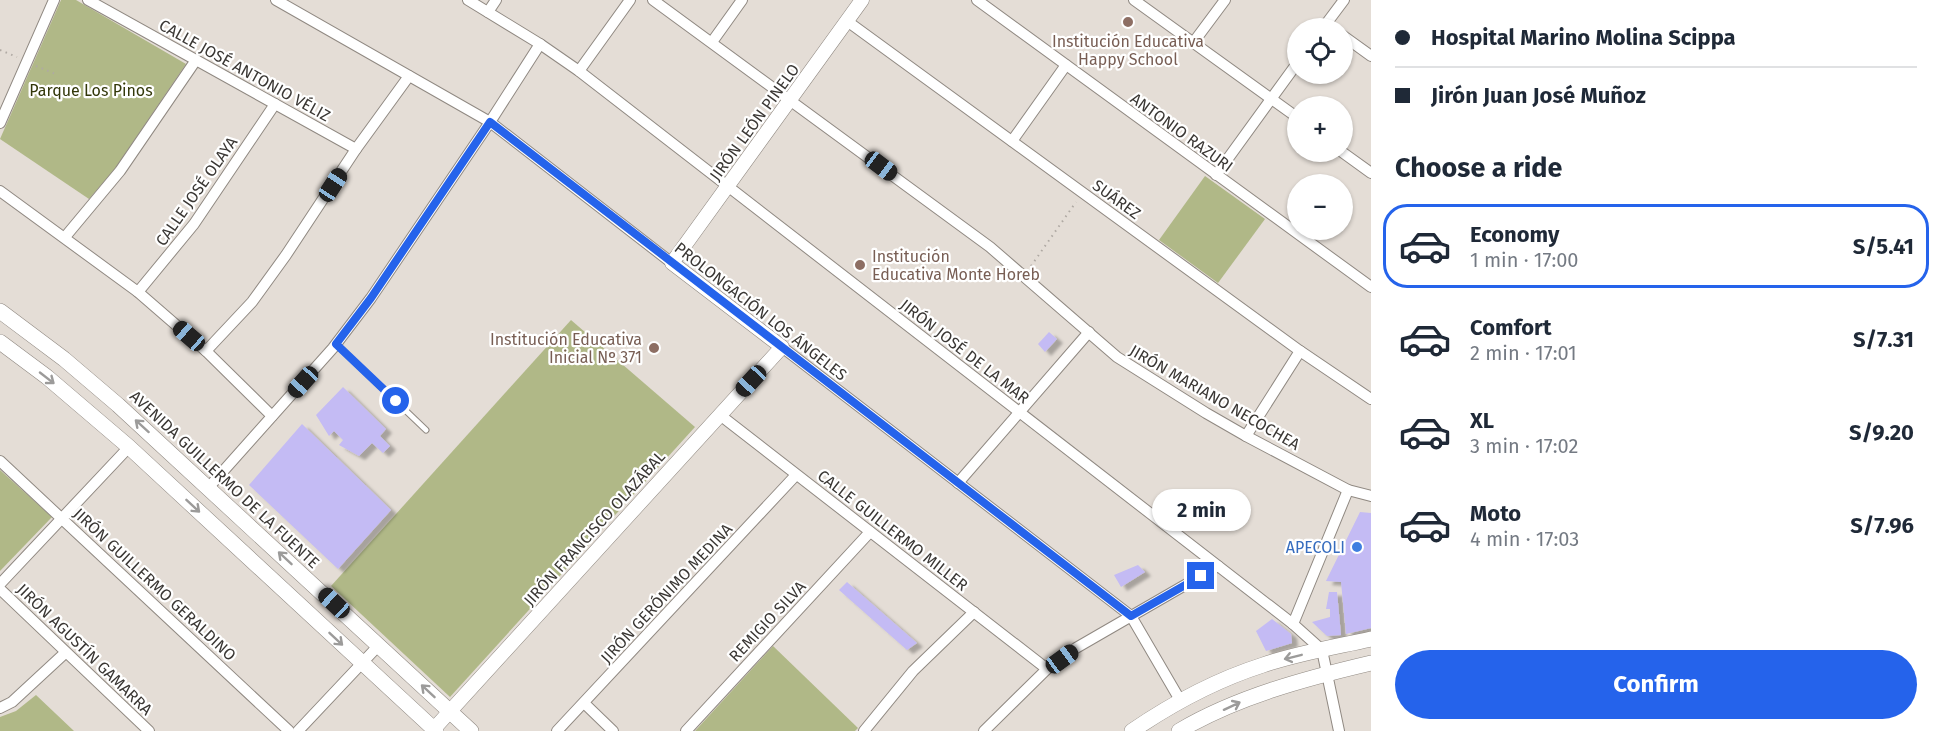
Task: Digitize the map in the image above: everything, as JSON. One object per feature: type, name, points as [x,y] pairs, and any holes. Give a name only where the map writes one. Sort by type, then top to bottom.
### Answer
[{"type":"main road","name":"AVENIDA GUILLERMO DE LA FUENTE","points":[[0,311],[64,358],[209,487],[471,731]]},
{"type":"main road","points":[[0,342],[47,377],[129,447],[434,730]]},
{"type":"main road","points":[[1132,731],[1180,700],[1245,671],[1265,664],[1371,639]]},
{"type":"main road","points":[[1179,731],[1242,701],[1328,673],[1371,663]]},
{"type":"street","points":[[0,123],[54,0]]},
{"type":"street","name":"CALLE JOSÉ ANTONIO VÉLIZ","points":[[88,0],[356,149]]},
{"type":"street","name":"PROLONGACIÓN LOS ÁNGELES","points":[[276,0],[490,122],[1131,616],[1180,700]]},
{"type":"street","name":"JIRÓN JOSÉ DE LA MAR","points":[[468,0],[579,71],[1293,624],[1322,650]]},
{"type":"street","points":[[488,12],[496,0]]},
{"type":"street","points":[[579,71],[630,0]]},
{"type":"street","name":"JIRÓN MARIANO NECOCHEA","points":[[653,0],[990,247],[1117,357],[1246,436],[1348,490],[1371,496]]},
{"type":"street","points":[[712,42],[742,0]]},
{"type":"street","name":"JIRÓN LEÓN PINELO","points":[[672,263],[862,0]]},
{"type":"street","name":"ANTONIO RAZURI","points":[[977,0],[1371,287]]},
{"type":"street","points":[[1134,0],[1287,110]]},
{"type":"street","points":[[1193,43],[1225,0]]},
{"type":"street","points":[[1333,18],[1344,0]]},
{"type":"street","name":"SUÁREZ","points":[[846,21],[1300,351],[1371,399]]},
{"type":"street","points":[[1353,43],[1371,56]]},
{"type":"street","points":[[209,487],[336,344],[371,298],[540,44]]},
{"type":"street","points":[[65,237],[120,171],[196,60]]},
{"type":"street","points":[[1012,141],[1066,65]]},
{"type":"street","points":[[206,351],[252,302],[356,149],[409,76]]},
{"type":"street","points":[[1216,175],[1287,77]]},
{"type":"street","name":"CALLE JOSÉ OLAYA","points":[[138,292],[194,224],[275,104]]},
{"type":"street","points":[[1353,160],[1371,173]]},
{"type":"street","points":[[0,191],[138,292],[206,351],[273,416]]},
{"type":"street","points":[[958,483],[1089,332]]},
{"type":"street","name":"JIRÓN FRANCISCO OLAZÁBAL","points":[[434,730],[782,347]]},
{"type":"street","points":[[1246,436],[1300,351]]},
{"type":"street","name":"CALLE GUILLERMO MILLER","points":[[720,415],[1047,669]]},
{"type":"street","points":[[0,584],[129,447]]},
{"type":"street","name":"JIRÓN GUILLERMO GERALDINO","points":[[0,461],[289,731]]},
{"type":"street","name":"JIRÓN GERÓNIMO MEDINA","points":[[557,731],[796,475]]},
{"type":"street","points":[[1293,624],[1348,490]]},
{"type":"street","name":"REMIGIO SILVA","points":[[686,731],[870,532]]},
{"type":"street","points":[[984,731],[1047,669],[1090,639],[1218,566]]},
{"type":"street","name":"JIRÓN AGUSTÍN GAMARRA","points":[[0,589],[149,731]]},
{"type":"street","points":[[864,731],[913,671],[974,612]]},
{"type":"street","points":[[298,731],[379,645]]},
{"type":"street","points":[[1322,650],[1339,731]]},
{"type":"street","points":[[0,708],[12,702],[65,653]]},
{"type":"street","points":[[584,703],[614,731]]},
{"type":"lane","points":[[336,344],[426,430]]},
{"type":"path","points":[[1024,276],[1083,192]]},
{"type":"green space","name":"Parque Los Pinos","points":[[61,0],[76,0],[186,64],[114,170],[89,199],[0,139]]},
{"type":"green space","points":[[1205,176],[1265,219],[1218,283],[1159,240]]},
{"type":"green space","points":[[571,320],[695,427],[450,697],[331,586]]},
{"type":"green space","points":[[0,470],[52,517],[0,571]]},
{"type":"green space","points":[[773,646],[858,728],[855,731],[695,731]]},
{"type":"green space","points":[[36,695],[74,731],[0,731],[0,717],[16,711]]},
{"type":"building","points":[[1049,332],[1057,339],[1045,352],[1038,344]]},
{"type":"building","points":[[343,387],[386,429],[380,436],[390,446],[383,453],[372,443],[359,456],[339,445],[343,440],[334,431],[329,436],[316,415]]},
{"type":"building","points":[[302,424],[391,510],[338,569],[249,485]]},
{"type":"building","name":"APECOLI","points":[[1360,512],[1371,513],[1371,628],[1346,634],[1341,582],[1326,581]]},
{"type":"building","points":[[1138,565],[1145,572],[1121,587],[1114,575]]},
{"type":"building","points":[[847,582],[917,643],[907,650],[839,590]]},
{"type":"building","points":[[1329,592],[1337,592],[1341,635],[1327,636],[1312,622],[1330,617],[1330,609],[1326,609]]},
{"type":"building","points":[[1272,619],[1291,634],[1292,643],[1266,651],[1256,631]]},
{"type":"place","name":"Institución Educativa Happy School","points":[[1128,22]]},
{"type":"place","name":"Institución Educativa Monte Horeb","points":[[860,265]]},
{"type":"place","name":"Institución Educativa Inicial Nº 371","points":[[654,348]]},
{"type":"place","name":"APECOLI","points":[[1357,547]]},
{"type":"route","points":[[396,401],[336,344],[371,298],[490,122],[1131,616],[1201,576]]}]
